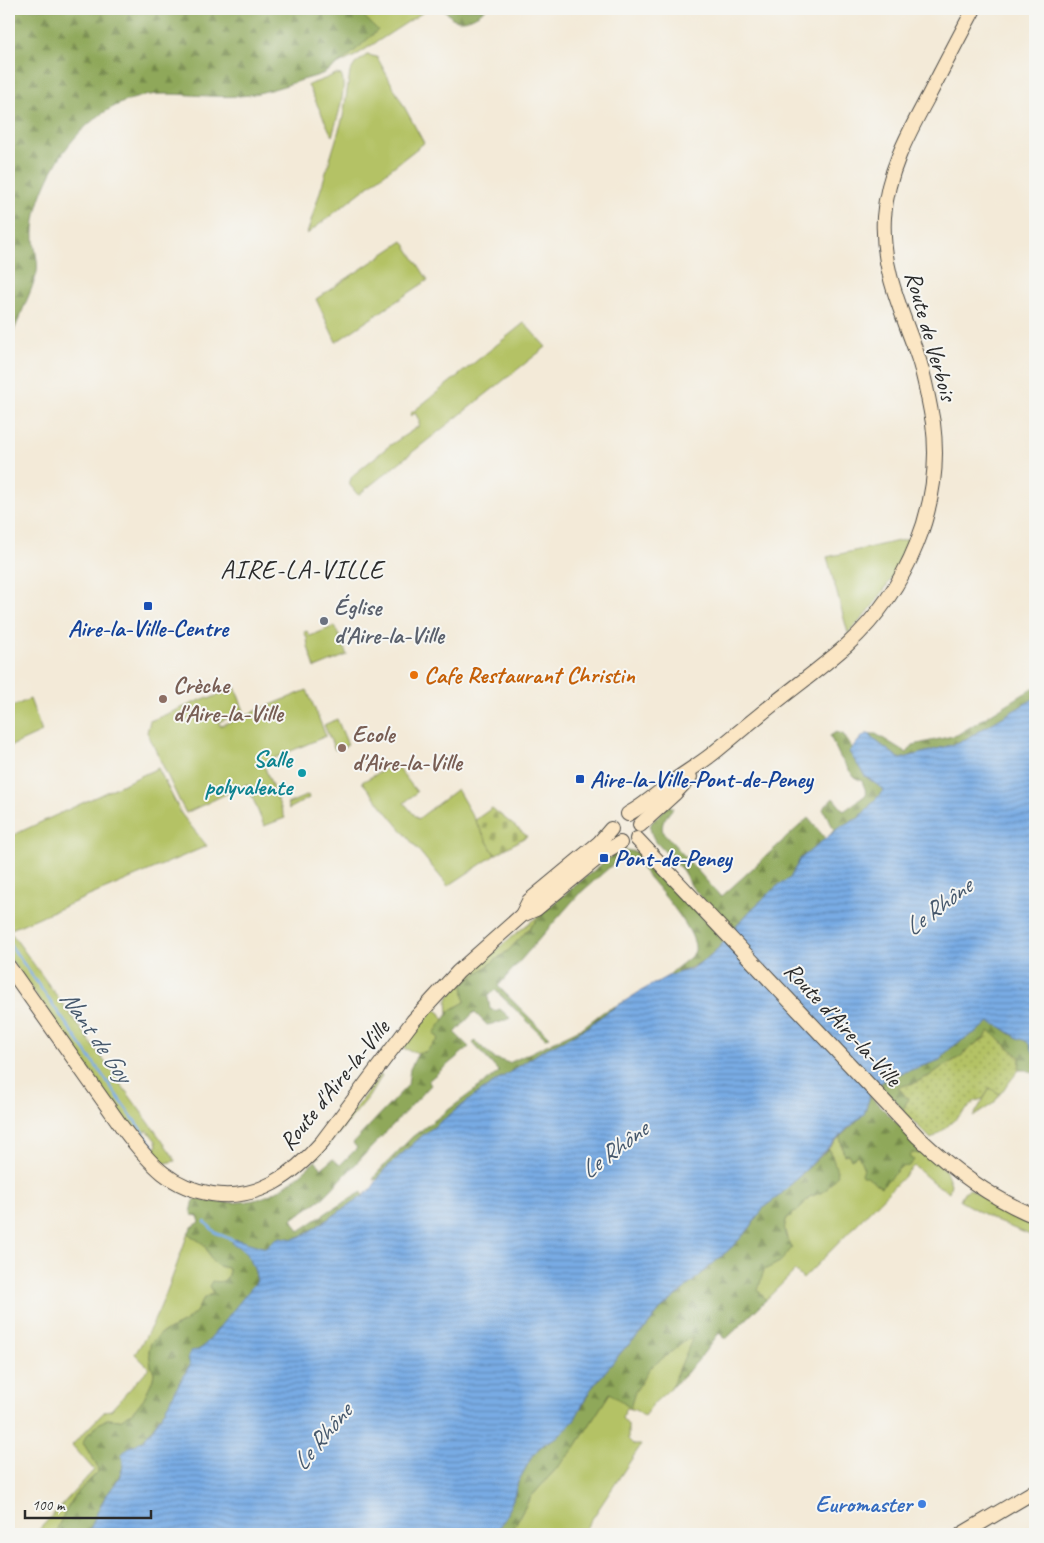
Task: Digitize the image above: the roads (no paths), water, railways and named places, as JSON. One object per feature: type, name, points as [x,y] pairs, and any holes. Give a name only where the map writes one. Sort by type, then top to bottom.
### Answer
[{"type":"main road","name":"Route de Verbois","points":[[628,814],[643,807],[835,655],[870,622],[896,586],[912,556],[931,493],[934,468],[933,426],[926,387],[918,359],[889,277],[883,235],[884,214],[891,177],[897,158],[974,9]]},
{"type":"main road","name":"Route de Verbois","points":[[640,825],[675,793],[709,756]]},
{"type":"main road","points":[[624,814],[634,816],[640,825],[641,830],[637,839],[630,843],[620,843],[614,838],[611,829],[616,818],[624,814]]},
{"type":"main road","name":"Route d'Aire-la-Ville","points":[[522,915],[529,901],[599,843],[611,829]]},
{"type":"main road","name":"Route d'Aire-la-Ville","points":[[637,839],[924,1143],[958,1172],[1005,1202],[1035,1216]]},
{"type":"main road","name":"Route d'Aire-la-Ville","points":[[9,967],[122,1127],[154,1165],[168,1176],[189,1188],[214,1194],[241,1195],[255,1192],[278,1182],[307,1159],[436,995],[458,972],[522,915],[536,909],[606,851],[620,843]]},
{"type":"main road","points":[[962,1534],[1035,1491]]},
{"type":"water","name":"Le Rhône","points":[[1035,698],[1035,1056],[1026,1041],[989,1022],[950,1048],[940,1060],[887,1078],[878,1085],[870,1096],[864,1114],[779,1196],[764,1207],[749,1229],[732,1247],[660,1310],[644,1330],[623,1350],[590,1390],[574,1421],[557,1437],[539,1448],[531,1458],[518,1482],[504,1520],[494,1534],[88,1534],[101,1505],[121,1473],[123,1461],[121,1455],[128,1448],[144,1439],[153,1429],[190,1365],[188,1358],[191,1351],[203,1347],[257,1281],[249,1259],[238,1246],[232,1243],[233,1240],[266,1248],[275,1239],[281,1237],[293,1239],[304,1235],[363,1196],[372,1188],[384,1170],[422,1136],[477,1094],[542,1051],[585,1029],[641,991],[668,976],[691,969],[711,956],[751,910],[776,887],[790,878],[800,859],[841,826],[859,818],[884,790],[865,776],[849,752],[866,734],[870,734],[872,738],[900,759],[959,743]]},
{"type":"waterway","name":"Nant de Goy","points":[[9,943],[154,1148]]},
{"type":"waterway","points":[[205,1222],[216,1233],[233,1240]]},
{"type":"place","name":"Aire-la-Ville-Centre","points":[[148,606]]},
{"type":"place","name":"Église d'Aire-la-Ville","points":[[324,621]]},
{"type":"place","name":"Cafe Restaurant Christin","points":[[414,675]]},
{"type":"place","name":"Crèche d'Aire-la-Ville","points":[[163,699]]},
{"type":"place","name":"Ecole d'Aire-la-Ville","points":[[342,748]]},
{"type":"place","name":"Salle polyvalente","points":[[302,773]]},
{"type":"place","name":"Aire-la-Ville-Pont-de-Peney","points":[[580,779]]},
{"type":"place","name":"Pont-de-Peney","points":[[604,858]]},
{"type":"place","name":"Euromaster","points":[[922,1504]]},
{"type":"district","name":"AIRE-LA-VILLE","points":[[302,569]]}]
